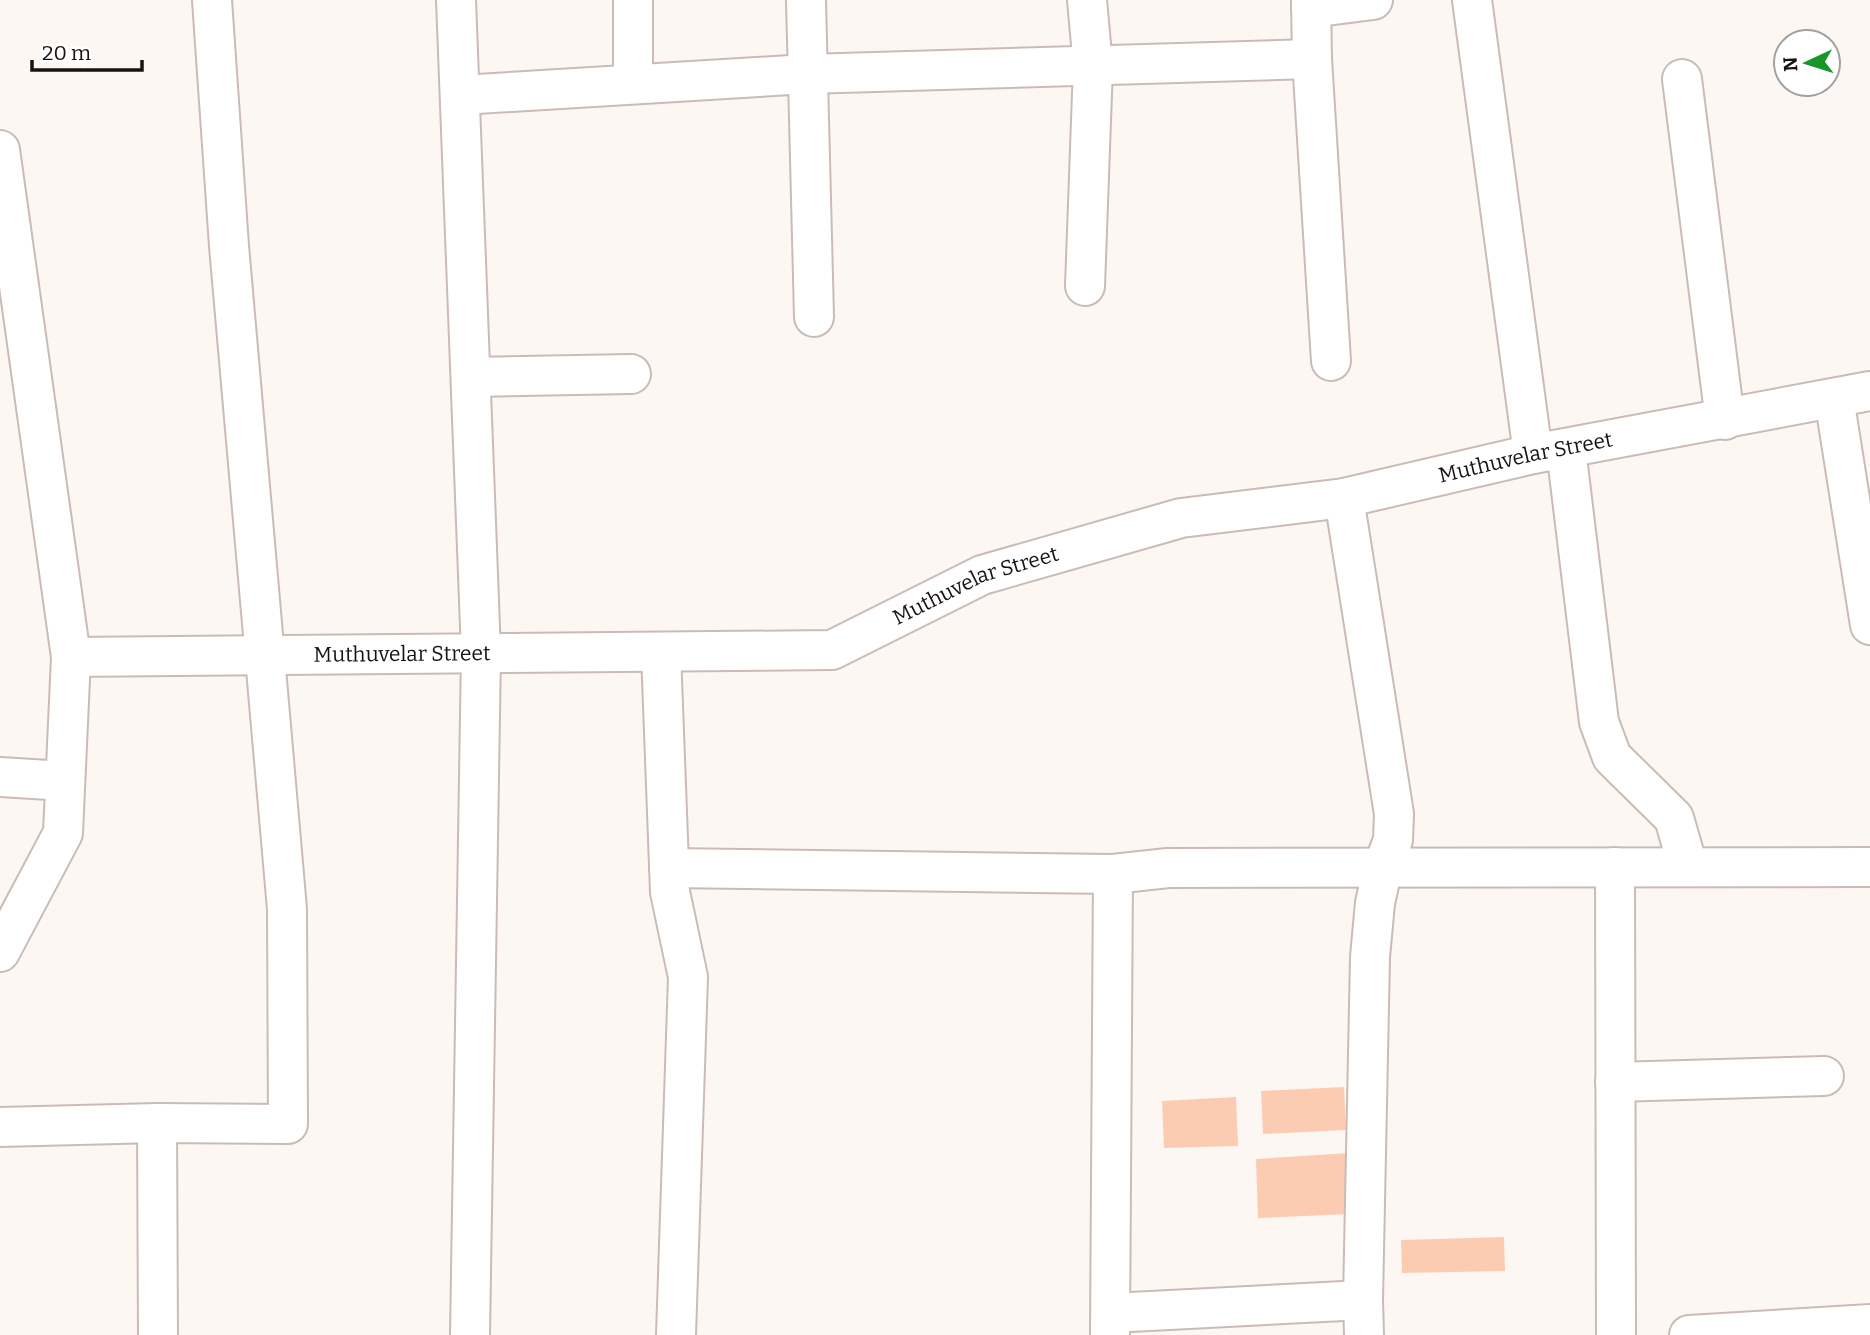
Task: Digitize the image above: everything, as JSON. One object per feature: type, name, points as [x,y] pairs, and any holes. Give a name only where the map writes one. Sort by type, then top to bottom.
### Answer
[{"type":"street","points":[[0,1127],[158,1123],[288,1124],[287,909],[229,246],[212,0]]},
{"type":"street","points":[[456,0],[481,653],[470,1335]]},
{"type":"street","points":[[633,0],[633,85]]},
{"type":"street","points":[[806,0],[814,317]]},
{"type":"street","points":[[1085,286],[1093,66],[1087,0]]},
{"type":"street","points":[[1331,361],[1311,4],[1373,0]]},
{"type":"street","points":[[1472,0],[1599,722],[1612,757],[1674,818],[1688,867]]},
{"type":"street","points":[[460,95],[807,74],[1312,59]]},
{"type":"street","points":[[1682,79],[1725,419]]},
{"type":"street","points":[[0,150],[71,657],[63,833],[0,952]]},
{"type":"street","points":[[471,377],[631,374]]},
{"type":"street","points":[[1852,395],[1870,625]]},
{"type":"street","name":"Muthuvelar Street","points":[[71,657],[832,650],[982,575],[1181,519],[1344,498],[1550,452],[1852,395]]},
{"type":"street","points":[[1113,874],[1111,1324],[1364,1317],[1370,957],[1375,903],[1383,867],[1393,840],[1394,814],[1344,498]]},
{"type":"street","points":[[661,652],[668,868],[670,892],[688,977],[676,1335]]},
{"type":"street","points":[[0,776],[65,781]]},
{"type":"street","points":[[1615,867],[1616,1335]]},
{"type":"street","points":[[668,868],[1113,874],[1168,868],[1870,867]]},
{"type":"street","points":[[1615,1082],[1824,1076]]},
{"type":"street","points":[[158,1123],[158,1335]]},
{"type":"street","points":[[1689,1335],[1870,1324]]},
{"type":"building","points":[[1344,1087],[1346,1130],[1263,1134],[1261,1091]]},
{"type":"building","points":[[1236,1097],[1238,1146],[1164,1148],[1162,1101]]},
{"type":"building","points":[[1349,1153],[1351,1214],[1258,1218],[1256,1159]]},
{"type":"building","points":[[1504,1237],[1505,1271],[1402,1273],[1401,1240]]}]
